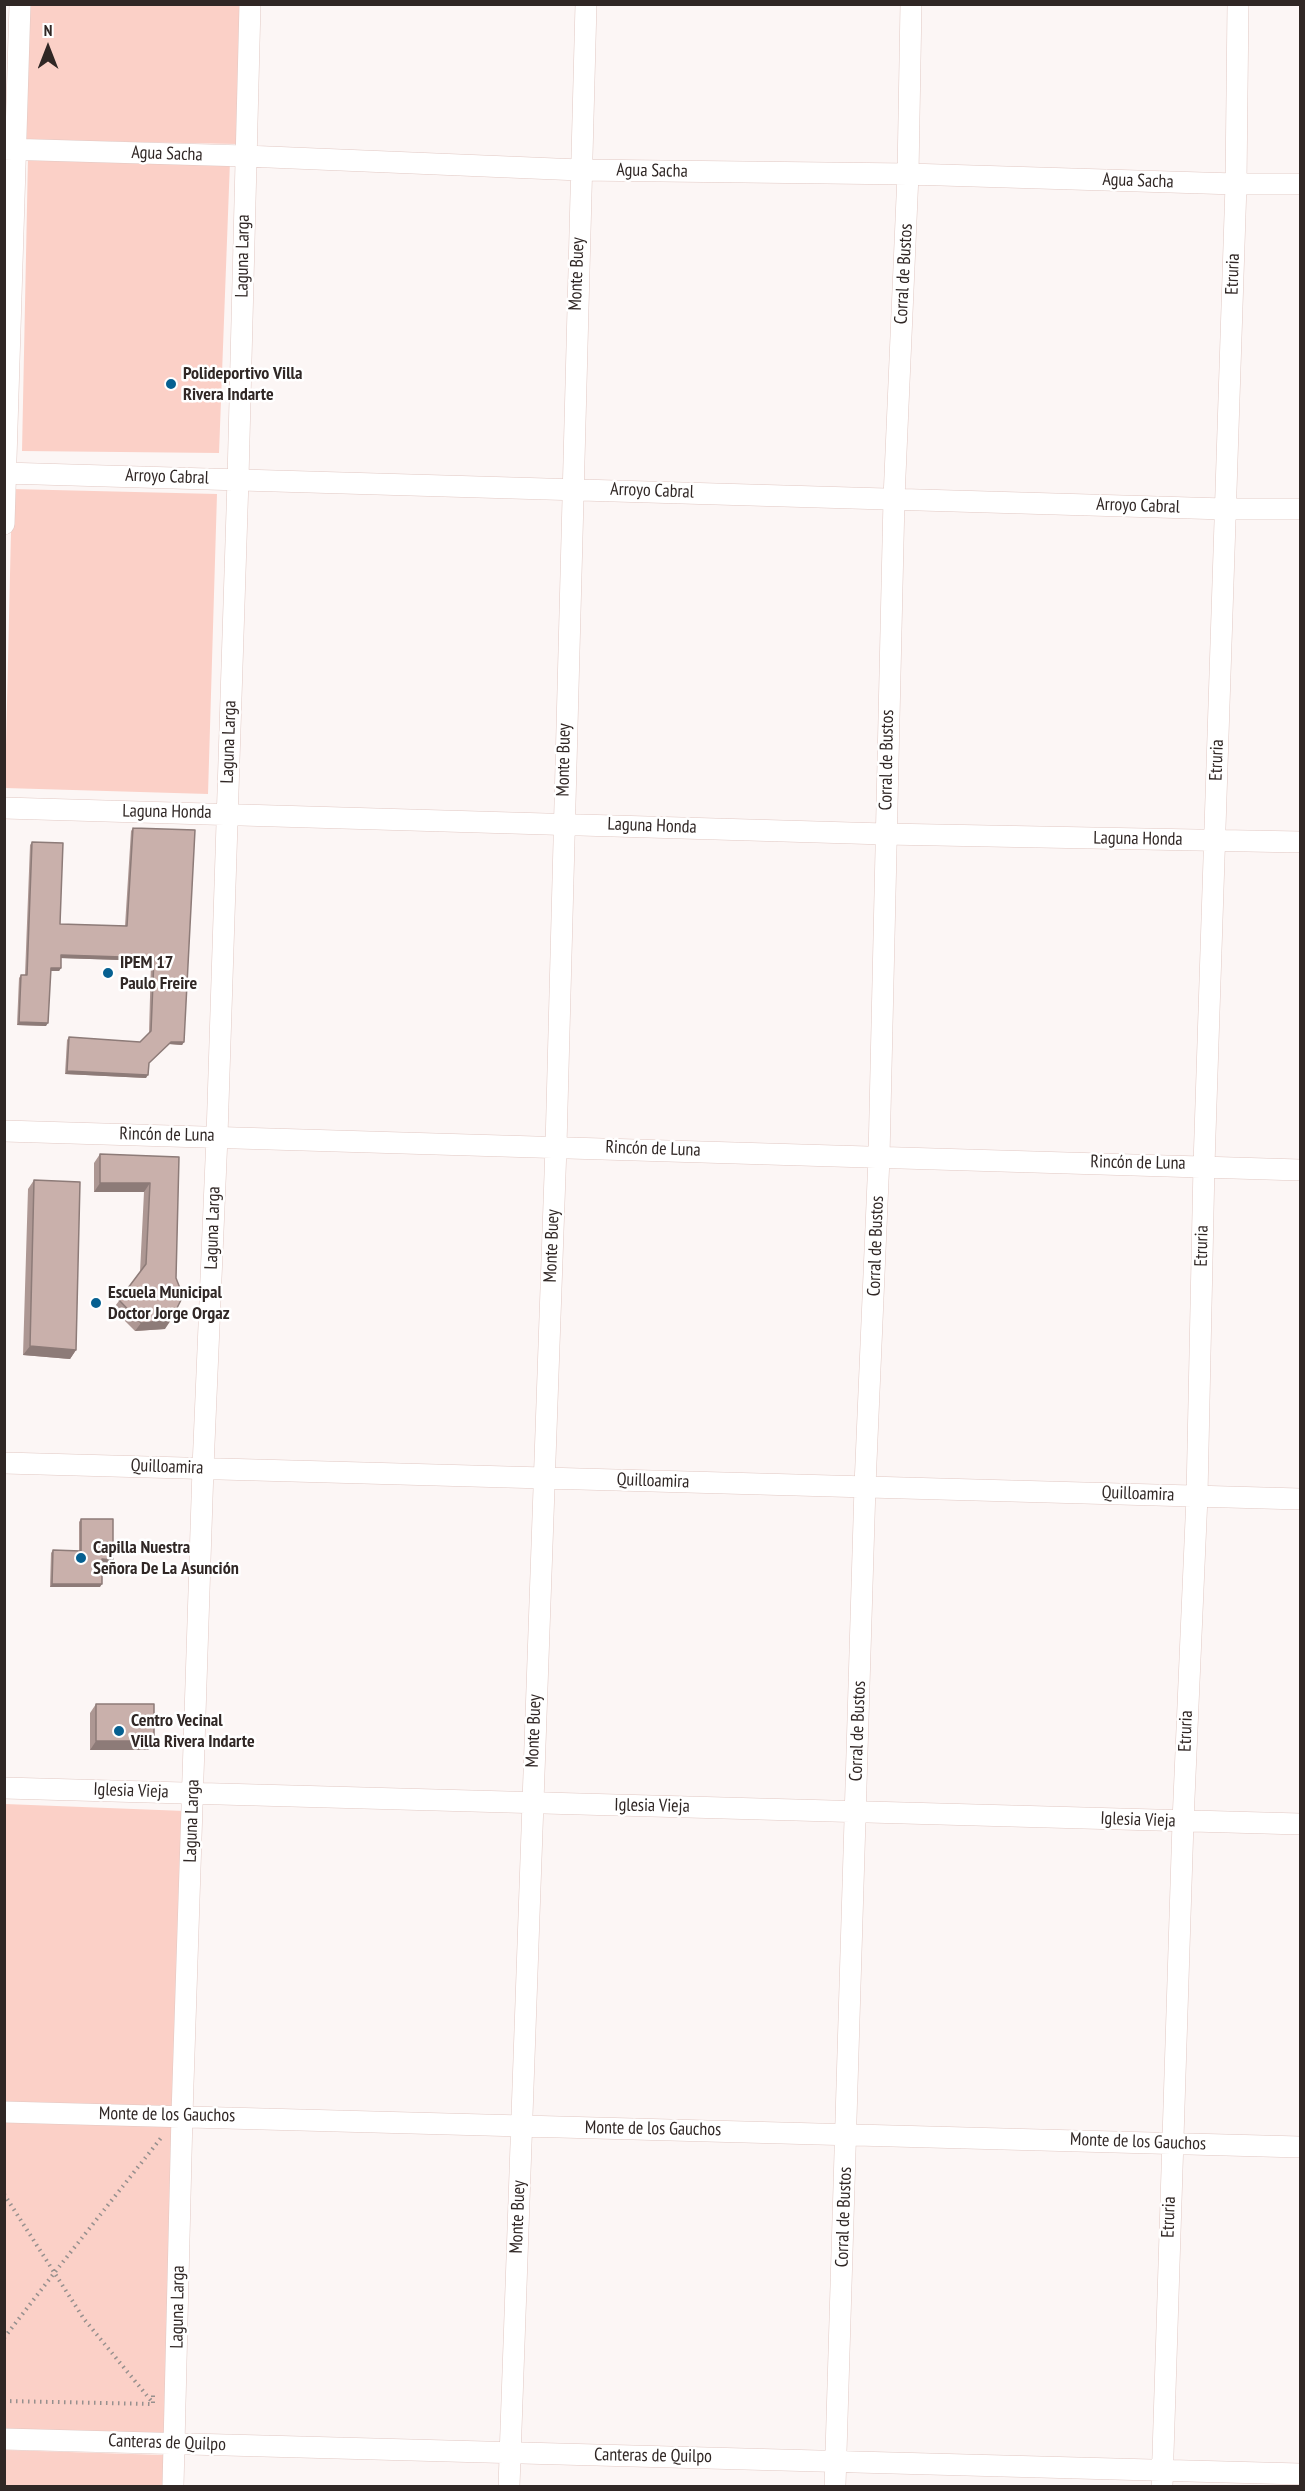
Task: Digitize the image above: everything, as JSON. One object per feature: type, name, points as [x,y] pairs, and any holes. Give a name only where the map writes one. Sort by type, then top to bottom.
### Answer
[{"type":"street","points":[[4,524],[10,149],[20,4]]},
{"type":"street","name":"Laguna Larga","points":[[173,2487],[192,1793],[217,1136],[238,479],[250,4]]},
{"type":"street","name":"Monte Buey","points":[[509,2487],[556,1146],[562,824],[585,4]]},
{"type":"street","name":"Corral de Bustos","points":[[835,2487],[865,1486],[879,1157],[894,499],[908,174],[911,4]]},
{"type":"street","name":"Etruria","points":[[1162,2479],[1171,2143],[1197,1496],[1204,1165],[1236,184],[1238,4]]},
{"type":"street","name":"Agua Sacha","points":[[10,149],[580,170],[908,174],[1300,184]]},
{"type":"street","name":"Arroyo Cabral","points":[[5,473],[1226,509],[1300,508]]},
{"type":"street","name":"Laguna Honda","points":[[4,808],[885,834],[1300,843]]},
{"type":"street","name":"Rincón de Luna","points":[[4,1131],[1204,1165],[1300,1170]]},
{"type":"street","name":"Quilloamira","points":[[4,1463],[1300,1499]]},
{"type":"street","name":"Iglesia Vieja","points":[[4,1788],[1300,1824]]},
{"type":"street","name":"Monte de los Gauchos","points":[[4,2112],[182,2115],[1300,2147]]},
{"type":"street","name":"Canteras de Quilpo","points":[[4,2439],[836,2460],[1162,2479],[1300,2474]]},
{"type":"path","points":[[4,2338],[54,2271],[165,2133],[165,2145]]},
{"type":"path","points":[[4,2193],[84,2319],[153,2404]]},
{"type":"path","points":[[153,2404],[154,2380]]},
{"type":"path","points":[[4,2402],[153,2404]]},
{"type":"shaded area","points":[[30,5],[242,5],[237,144],[25,140]]},
{"type":"shaded area","points":[[28,157],[230,161],[219,453],[22,451]]},
{"type":"shaded area","points":[[12,489],[217,494],[208,794],[5,788]]},
{"type":"shaded area","points":[[5,1804],[185,1811],[174,2110],[5,2104]]},
{"type":"shaded area","points":[[5,2118],[175,2125],[164,2439],[5,2433]]},
{"type":"shaded area","points":[[5,2450],[164,2455],[163,2486],[5,2486]]},
{"type":"building","points":[[133,828],[195,830],[184,1042],[171,1042],[149,1063],[148,1075],[67,1071],[69,1037],[140,1042],[151,1031],[154,958],[61,955],[61,968],[51,968],[48,1023],[19,1022],[21,975],[27,975],[32,842],[63,843],[60,924],[127,926]]},
{"type":"building","points":[[100,1154],[179,1157],[176,1278],[183,1296],[171,1320],[141,1323],[119,1300],[146,1264],[150,1183],[100,1183]]},
{"type":"building","points":[[34,1180],[80,1182],[76,1350],[30,1346]]},
{"type":"building","name":"Capilla Nuestra Señora De La Asunción","points":[[81,1519],[113,1519],[113,1560],[102,1559],[102,1584],[52,1584],[53,1550],[81,1551]]},
{"type":"building","name":"Centro Vecinal Villa Rivera Indarte","points":[[96,1704],[154,1704],[154,1741],[96,1741]]},
{"type":"place","name":"Polideportivo Villa Rivera Indarte","points":[[171,384]]},
{"type":"place","name":"IPEM 17 Paulo Freire","points":[[108,973]]},
{"type":"place","name":"Escuela Municipal Doctor Jorge Orgaz","points":[[96,1303]]},
{"type":"place","name":"Capilla Nuestra Señora De La Asunción","points":[[81,1558]]},
{"type":"place","name":"Centro Vecinal Villa Rivera Indarte","points":[[119,1731]]}]
